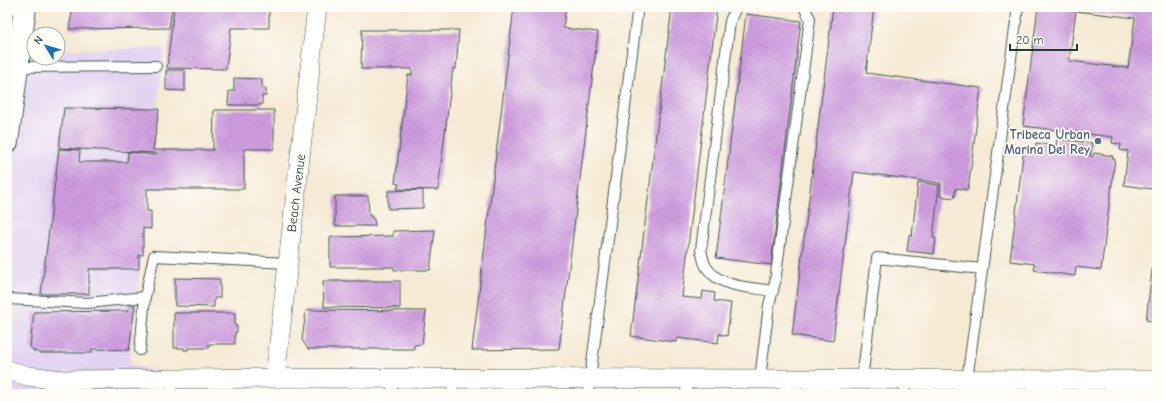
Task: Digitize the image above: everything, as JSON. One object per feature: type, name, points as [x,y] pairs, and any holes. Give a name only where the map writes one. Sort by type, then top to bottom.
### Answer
[{"type":"main road","points":[[7,142],[17,67],[19,8]]},
{"type":"street","name":"Beach Avenue","points":[[274,378],[317,7]]},
{"type":"street","points":[[7,370],[28,376],[63,380],[171,387],[274,378],[392,386],[453,387],[687,387],[760,380],[785,387],[835,387],[862,380],[904,387],[966,380],[998,387],[1157,380]]},
{"type":"lane","points":[[736,7],[730,21],[701,250],[705,267],[716,279],[729,284],[773,291]]},
{"type":"lane","points":[[760,380],[769,305],[776,282],[810,19],[804,7]]},
{"type":"lane","points":[[966,380],[1018,7]]},
{"type":"lane","points":[[589,386],[638,14]]},
{"type":"lane","points":[[17,67],[156,66]]},
{"type":"lane","points":[[140,350],[145,297],[154,256],[288,263]]},
{"type":"lane","points":[[862,380],[877,258],[982,269]]},
{"type":"lane","points":[[7,299],[87,303],[145,297]]},
{"type":"shaded area","points":[[164,48],[129,364],[242,394],[7,394],[7,50],[26,50],[26,66],[66,66],[66,50]]},
{"type":"building","points":[[73,7],[172,7],[169,28],[69,29]]},
{"type":"building","points":[[174,7],[269,7],[269,28],[231,28],[226,69],[167,68]]},
{"type":"building","points":[[514,7],[566,7],[563,28],[598,32],[559,349],[472,350]]},
{"type":"building","points":[[672,7],[717,7],[682,297],[702,299],[703,291],[715,293],[714,301],[731,303],[727,336],[719,334],[718,343],[677,338],[676,342],[631,336]]},
{"type":"building","points":[[833,7],[874,7],[866,73],[981,88],[968,190],[956,188],[954,198],[940,196],[941,183],[854,172],[833,341],[792,335]]},
{"type":"building","points":[[1038,7],[1157,7],[1157,149],[1152,189],[1124,185],[1128,151],[1120,150],[1121,144],[1112,143],[1113,137],[1023,126]],"holes":[[[1076,11],[1135,18],[1128,68],[1069,61]]]},
{"type":"building","points":[[746,14],[801,21],[771,265],[716,258]]},
{"type":"building","points":[[362,30],[459,30],[456,69],[453,68],[438,190],[397,189],[399,184],[395,183],[408,75],[412,75],[412,69],[361,69]]},
{"type":"building","points":[[166,70],[185,70],[185,91],[166,90]]},
{"type":"building","points":[[234,78],[262,79],[262,88],[266,88],[266,96],[262,96],[262,105],[228,105],[229,91],[234,91]]},
{"type":"building","points":[[64,108],[159,109],[153,150],[213,150],[214,110],[274,110],[274,149],[244,149],[244,189],[147,189],[147,211],[151,211],[151,229],[143,228],[143,255],[139,255],[139,269],[89,269],[89,294],[41,294],[59,149],[80,150],[79,162],[127,162],[128,152],[156,155],[156,153],[59,148]]},
{"type":"building","points":[[1057,139],[1092,143],[1090,156],[1093,157],[1094,153],[1113,156],[1112,159],[1115,159],[1101,270],[1076,267],[1075,276],[1034,270],[1035,264],[1010,261],[1024,148],[1035,149],[1036,143],[1056,146]]},
{"type":"building","points":[[918,182],[939,185],[933,238],[936,238],[934,254],[907,251],[909,235],[912,236]]},
{"type":"building","points":[[423,190],[423,208],[388,209],[388,191]]},
{"type":"building","points":[[335,196],[368,196],[369,216],[372,216],[372,219],[374,219],[375,226],[335,226]]},
{"type":"building","points":[[435,230],[430,270],[394,270],[394,267],[330,267],[330,237],[393,236],[393,231]]},
{"type":"building","points":[[1157,238],[1157,322],[1146,320]]},
{"type":"building","points":[[175,278],[220,279],[220,298],[214,298],[214,307],[175,306]]},
{"type":"building","points":[[323,281],[400,281],[400,308],[324,307]]},
{"type":"building","points":[[129,305],[135,305],[129,350],[92,349],[92,353],[40,353],[34,351],[30,347],[34,312],[128,311]]},
{"type":"building","points":[[306,311],[426,311],[422,344],[414,345],[414,349],[308,349],[302,340]]},
{"type":"building","points":[[174,313],[235,313],[235,326],[237,326],[237,332],[235,332],[235,344],[209,344],[209,348],[188,348],[188,350],[184,350],[184,348],[174,348]]},
{"type":"place","name":"Tribeca Urban Marina Del Rey","points":[[1098,141]]}]
